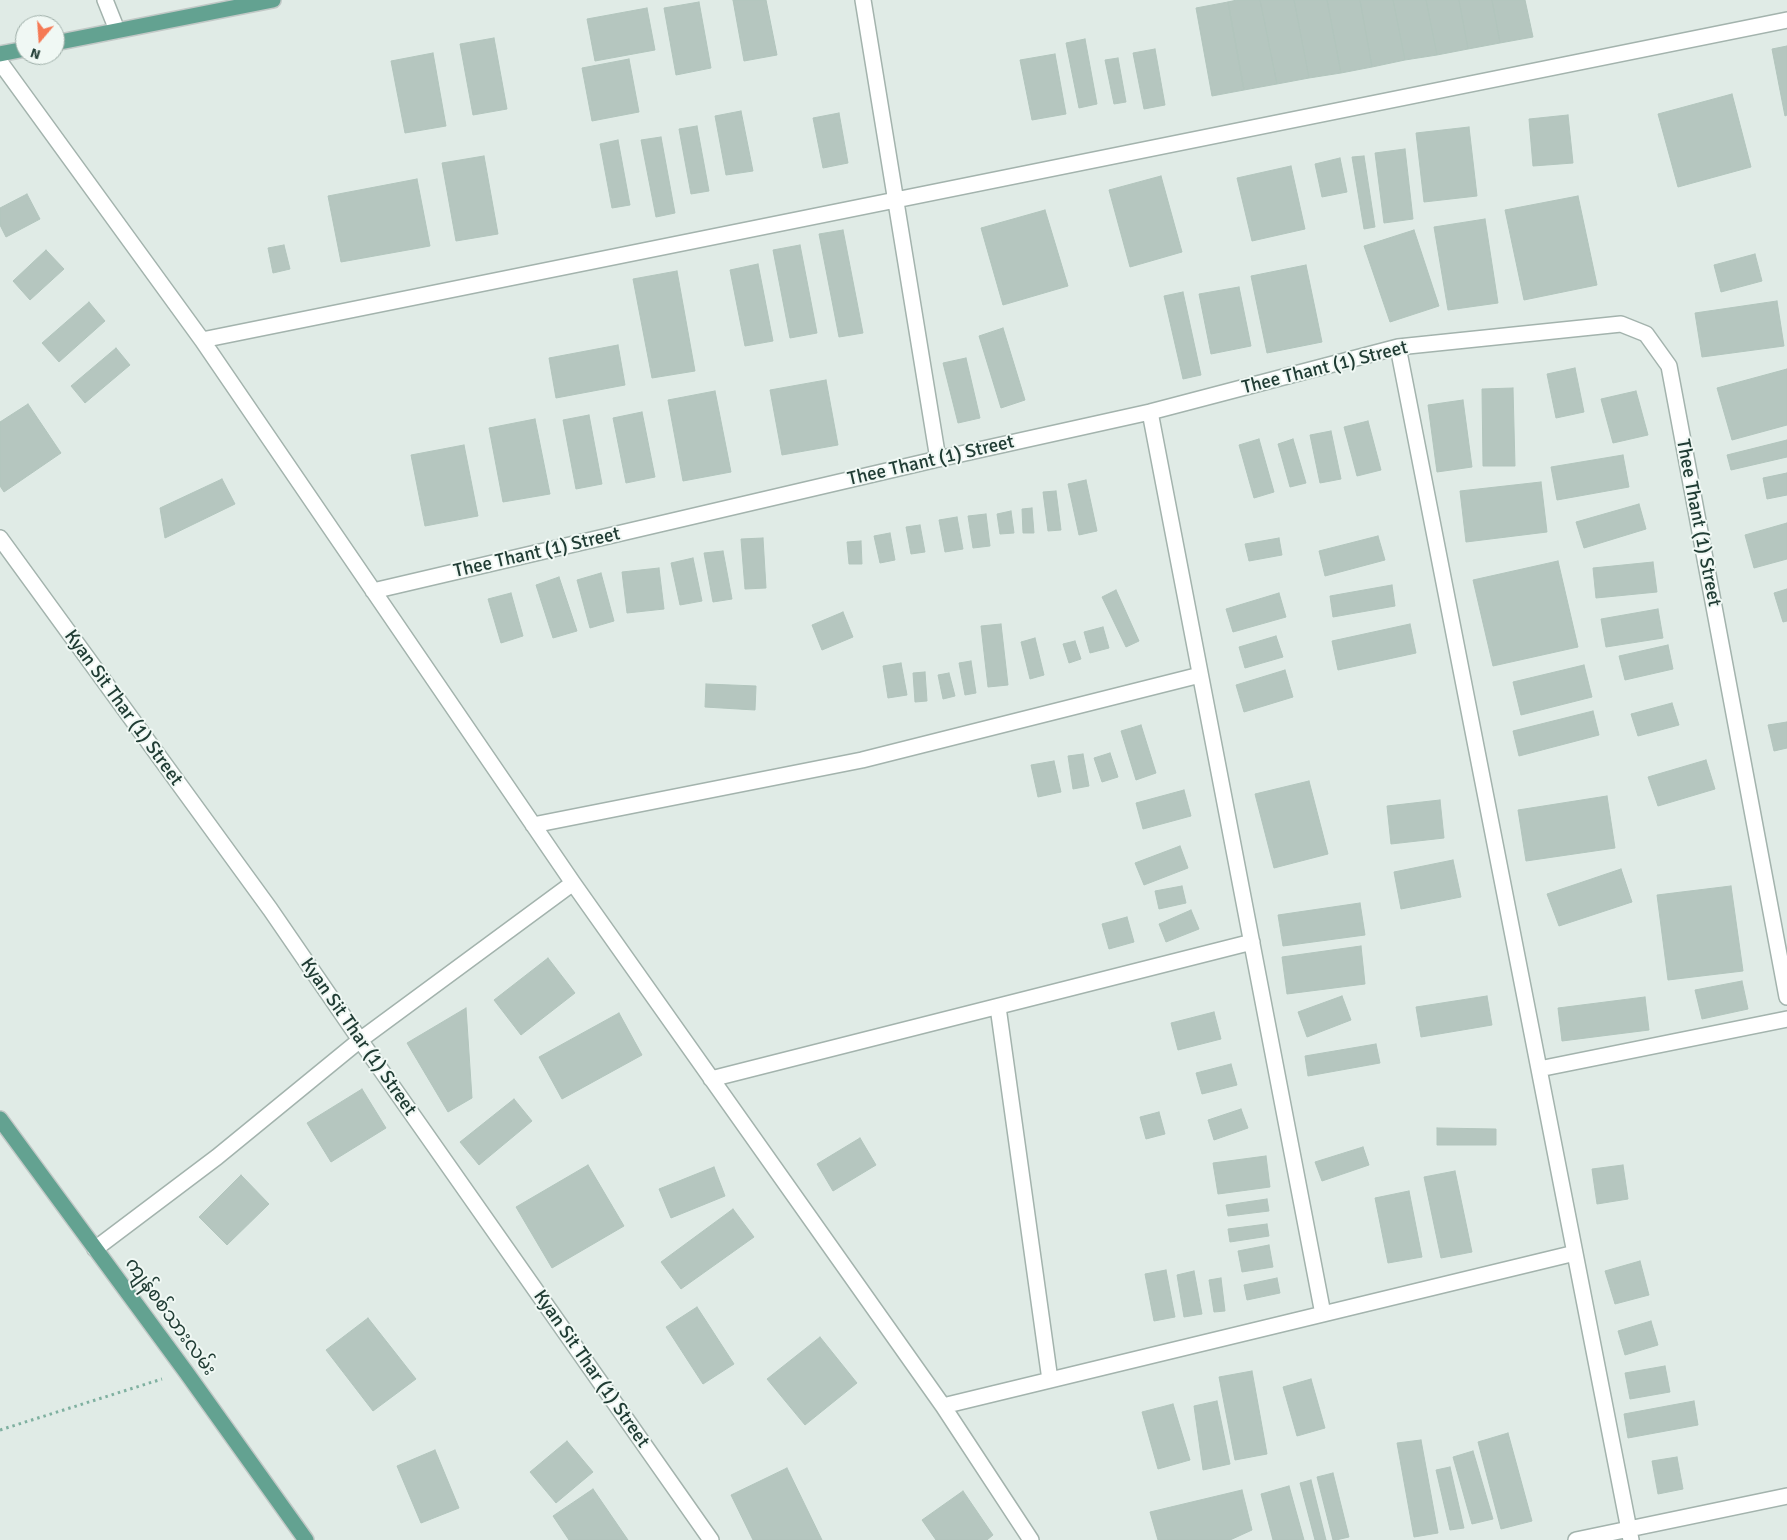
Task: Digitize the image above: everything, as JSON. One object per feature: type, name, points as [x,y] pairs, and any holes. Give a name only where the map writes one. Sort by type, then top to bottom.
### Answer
[{"type":"main road","points":[[65,41],[266,1]]},
{"type":"main road","points":[[0,54],[15,51]]},
{"type":"main road","name":"ကျန်စစ်သားလမ်း","points":[[0,1120],[186,1372],[306,1540]]},
{"type":"street","points":[[105,0],[117,30]]},
{"type":"street","points":[[863,0],[938,459]]},
{"type":"street","points":[[202,340],[1787,20]]},
{"type":"street","points":[[0,62],[202,340],[573,883],[943,1406],[1031,1540]]},
{"type":"street","name":"Thee Thant (1) Street","points":[[373,591],[938,459],[1150,412],[1398,347],[1620,324],[1646,334],[1669,366],[1787,997]]},
{"type":"street","points":[[1398,347],[1630,1535]]},
{"type":"street","points":[[1150,412],[1323,1314]]},
{"type":"street","name":"Kyan Sit Thar (1) Street","points":[[0,538],[270,909],[711,1540]]},
{"type":"street","points":[[533,824],[862,760],[1200,675]]},
{"type":"street","points":[[95,1249],[217,1157],[360,1040],[573,883]]},
{"type":"street","points":[[711,1079],[1252,942]]},
{"type":"street","points":[[998,1006],[1050,1380]]},
{"type":"street","points":[[1539,1069],[1787,1019]]},
{"type":"street","points":[[943,1406],[1575,1253]]},
{"type":"street","points":[[1576,1540],[1630,1535],[1787,1496]]},
{"type":"path","points":[[0,1430],[186,1372]]},
{"type":"building","points":[[733,0],[766,0],[777,55],[744,61]]},
{"type":"building","points":[[1260,0],[1277,84],[1244,90],[1228,2]]},
{"type":"building","points":[[1260,0],[1294,0],[1309,78],[1277,84]]},
{"type":"building","points":[[1294,0],[1327,0],[1341,73],[1309,78]]},
{"type":"building","points":[[1327,0],[1360,0],[1372,67],[1341,73]]},
{"type":"building","points":[[1360,0],[1393,0],[1405,60],[1372,67]]},
{"type":"building","points":[[1393,0],[1426,0],[1437,55],[1405,60]]},
{"type":"building","points":[[1426,0],[1459,0],[1468,49],[1437,55]]},
{"type":"building","points":[[1459,0],[1492,0],[1500,43],[1468,49]]},
{"type":"building","points":[[1492,0],[1525,0],[1533,37],[1500,43]]},
{"type":"building","points":[[699,2],[711,68],[676,75],[664,8]]},
{"type":"building","points":[[1228,2],[1244,90],[1212,96],[1196,8]]},
{"type":"building","points":[[647,8],[655,50],[595,61],[587,19]]},
{"type":"building","points":[[494,38],[507,109],[473,115],[460,44]]},
{"type":"building","points":[[1085,39],[1097,104],[1079,108],[1066,43]]},
{"type":"building","points":[[1787,46],[1787,115],[1785,116],[1772,49]]},
{"type":"building","points":[[1155,49],[1165,105],[1144,109],[1133,53]]},
{"type":"building","points":[[433,53],[446,126],[405,133],[391,61]]},
{"type":"building","points":[[1055,54],[1066,114],[1032,120],[1020,60]]},
{"type":"building","points":[[1118,58],[1126,102],[1114,104],[1105,60]]},
{"type":"building","points":[[629,59],[639,112],[592,121],[582,68]]},
{"type":"building","points":[[1732,94],[1751,167],[1678,187],[1658,114]]},
{"type":"building","points":[[741,111],[753,171],[726,175],[715,116]]},
{"type":"building","points":[[839,113],[848,163],[823,168],[813,118]]},
{"type":"building","points":[[1568,115],[1573,163],[1533,166],[1529,119]]},
{"type":"building","points":[[697,126],[709,191],[691,194],[679,129]]},
{"type":"building","points":[[1469,127],[1477,196],[1424,202],[1416,133]]},
{"type":"building","points":[[661,137],[675,213],[656,217],[641,140]]},
{"type":"building","points":[[618,140],[630,205],[612,208],[600,144]]},
{"type":"building","points":[[1405,149],[1413,219],[1384,223],[1375,153]]},
{"type":"building","points":[[484,156],[498,234],[456,241],[442,163]]},
{"type":"building","points":[[1364,156],[1375,227],[1364,229],[1352,157]]},
{"type":"building","points":[[1340,158],[1347,192],[1322,197],[1315,164]]},
{"type":"building","points":[[1291,166],[1305,229],[1252,241],[1237,178]]},
{"type":"building","points":[[1161,176],[1182,252],[1130,267],[1109,190]]},
{"type":"building","points":[[417,179],[430,246],[341,262],[328,196]]},
{"type":"building","points":[[27,194],[40,219],[6,237],[0,225],[0,208]]},
{"type":"building","points":[[1578,196],[1597,285],[1524,300],[1505,210]]},
{"type":"building","points":[[1045,210],[1068,286],[1003,305],[981,228]]},
{"type":"building","points":[[1485,219],[1498,303],[1448,310],[1434,227]]},
{"type":"building","points":[[843,230],[863,333],[839,337],[819,234]]},
{"type":"building","points":[[1414,230],[1439,306],[1390,322],[1364,246]]},
{"type":"building","points":[[284,245],[290,269],[273,273],[268,248]]},
{"type":"building","points":[[800,245],[817,333],[790,338],[773,250]]},
{"type":"building","points":[[46,250],[64,269],[30,300],[13,281]]},
{"type":"building","points":[[1755,254],[1762,281],[1721,292],[1714,265]]},
{"type":"building","points":[[758,264],[773,341],[745,346],[730,270]]},
{"type":"building","points":[[1306,265],[1322,342],[1267,353],[1251,276]]},
{"type":"building","points":[[677,271],[695,371],[652,378],[633,279]]},
{"type":"building","points":[[1239,287],[1251,346],[1211,354],[1199,294]]},
{"type":"building","points":[[1183,292],[1201,375],[1183,379],[1164,296]]},
{"type":"building","points":[[1777,301],[1784,346],[1702,357],[1695,313]]},
{"type":"building","points":[[89,302],[105,321],[59,362],[42,343]]},
{"type":"building","points":[[1003,328],[1025,400],[1001,408],[979,336]]},
{"type":"building","points":[[618,345],[625,385],[556,398],[549,358]]},
{"type":"building","points":[[116,348],[130,365],[85,403],[71,386]]},
{"type":"building","points":[[966,358],[980,418],[958,423],[943,363]]},
{"type":"building","points":[[1575,368],[1584,412],[1556,418],[1547,374]]},
{"type":"building","points":[[1787,369],[1787,425],[1732,440],[1717,388]]},
{"type":"building","points":[[826,380],[838,445],[782,455],[770,390]]},
{"type":"building","points":[[1513,388],[1515,466],[1483,466],[1482,389]]},
{"type":"building","points":[[715,391],[731,472],[683,481],[668,400]]},
{"type":"building","points":[[1636,391],[1648,435],[1613,443],[1601,399]]},
{"type":"building","points":[[1463,400],[1472,467],[1437,472],[1428,405]]},
{"type":"building","points":[[28,404],[61,453],[4,492],[0,486],[0,422]]},
{"type":"building","points":[[642,412],[655,477],[626,483],[613,418]]},
{"type":"building","points":[[589,415],[602,484],[576,489],[563,420]]},
{"type":"building","points":[[535,419],[550,494],[503,502],[489,428]]},
{"type":"building","points":[[1368,421],[1381,470],[1357,476],[1344,427]]},
{"type":"building","points":[[1331,431],[1341,479],[1320,483],[1310,435]]},
{"type":"building","points":[[1259,439],[1274,492],[1254,498],[1239,445]]},
{"type":"building","points":[[1293,439],[1306,483],[1290,487],[1278,444]]},
{"type":"building","points":[[1787,440],[1787,457],[1731,470],[1727,455]]},
{"type":"building","points":[[464,445],[478,516],[425,526],[411,455]]},
{"type":"building","points":[[1623,455],[1629,487],[1557,500],[1551,467]]},
{"type":"building","points":[[1787,473],[1787,495],[1767,499],[1763,478]]},
{"type":"building","points":[[222,479],[235,504],[165,538],[160,508]]},
{"type":"building","points":[[1086,480],[1097,531],[1079,535],[1068,484]]},
{"type":"building","points":[[1541,482],[1547,532],[1466,542],[1460,491]]},
{"type":"building","points":[[1056,491],[1061,530],[1048,531],[1043,492]]},
{"type":"building","points":[[1639,504],[1646,529],[1584,548],[1576,522]]},
{"type":"building","points":[[1032,508],[1034,533],[1023,533],[1022,509]]},
{"type":"building","points":[[1011,511],[1014,533],[1000,534],[997,514]]},
{"type":"building","points":[[986,514],[990,546],[973,548],[968,516]]},
{"type":"building","points":[[957,517],[963,549],[945,552],[939,520]]},
{"type":"building","points":[[1787,523],[1787,559],[1754,568],[1745,535]]},
{"type":"building","points":[[920,525],[925,552],[911,554],[906,527]]},
{"type":"building","points":[[890,533],[895,560],[880,563],[874,536]]},
{"type":"building","points":[[1378,536],[1385,560],[1325,576],[1319,551]]},
{"type":"building","points":[[763,538],[766,588],[745,589],[741,539]]},
{"type":"building","points":[[1279,538],[1282,555],[1249,561],[1245,544]]},
{"type":"building","points":[[861,541],[862,564],[849,564],[847,542]]},
{"type":"building","points":[[723,551],[732,599],[713,602],[704,553]]},
{"type":"building","points":[[693,558],[702,601],[680,605],[671,563]]},
{"type":"building","points":[[1558,561],[1578,647],[1493,666],[1473,580]]},
{"type":"building","points":[[1653,562],[1657,592],[1596,598],[1593,568]]},
{"type":"building","points":[[659,568],[664,609],[627,613],[622,572]]},
{"type":"building","points":[[601,573],[614,621],[590,628],[577,580]]},
{"type":"building","points":[[559,577],[577,631],[553,638],[536,585]]},
{"type":"building","points":[[1392,585],[1395,606],[1333,617],[1330,596]]},
{"type":"building","points":[[1787,589],[1787,621],[1783,622],[1774,593]]},
{"type":"building","points":[[1116,590],[1139,641],[1126,647],[1102,597]]},
{"type":"building","points":[[511,593],[523,636],[501,643],[488,599]]},
{"type":"building","points":[[1279,593],[1286,617],[1233,632],[1226,609]]},
{"type":"building","points":[[1658,609],[1663,638],[1606,647],[1601,619]]},
{"type":"building","points":[[843,612],[853,637],[822,650],[812,625]]},
{"type":"building","points":[[1001,624],[1008,685],[988,687],[981,626]]},
{"type":"building","points":[[1410,624],[1416,653],[1338,670],[1332,641]]},
{"type":"building","points":[[1103,627],[1109,648],[1090,653],[1084,632]]},
{"type":"building","points":[[1276,636],[1283,657],[1245,668],[1239,647]]},
{"type":"building","points":[[1035,638],[1044,675],[1030,679],[1021,642]]},
{"type":"building","points":[[1075,641],[1081,659],[1069,663],[1063,644]]},
{"type":"building","points":[[1668,645],[1673,669],[1625,680],[1619,656]]},
{"type":"building","points":[[971,661],[976,693],[965,695],[959,663]]},
{"type":"building","points":[[901,663],[907,695],[888,698],[883,666]]},
{"type":"building","points":[[1584,665],[1592,697],[1521,715],[1513,682]]},
{"type":"building","points":[[1285,670],[1293,697],[1244,712],[1236,685]]},
{"type":"building","points":[[925,672],[927,701],[915,702],[913,673]]},
{"type":"building","points":[[949,673],[955,696],[943,699],[938,675]]},
{"type":"building","points":[[706,684],[756,686],[755,710],[705,707]]},
{"type":"building","points":[[1672,703],[1679,725],[1638,736],[1631,714]]},
{"type":"building","points":[[1593,711],[1599,735],[1519,756],[1513,731]]},
{"type":"building","points":[[1787,722],[1787,748],[1774,751],[1768,725]]},
{"type":"building","points":[[1141,725],[1156,773],[1136,780],[1121,731]]},
{"type":"building","points":[[1110,753],[1118,777],[1102,782],[1094,758]]},
{"type":"building","points":[[1083,754],[1089,786],[1073,789],[1068,756]]},
{"type":"building","points":[[1706,760],[1715,789],[1658,806],[1648,777]]},
{"type":"building","points":[[1054,761],[1061,792],[1038,797],[1031,765]]},
{"type":"building","points":[[1309,781],[1328,854],[1274,868],[1255,794]]},
{"type":"building","points":[[1184,790],[1191,816],[1143,829],[1136,803]]},
{"type":"building","points":[[1607,796],[1615,848],[1526,861],[1518,810]]},
{"type":"building","points":[[1440,800],[1444,838],[1391,844],[1387,806]]},
{"type":"building","points":[[1180,846],[1188,868],[1144,885],[1135,863]]},
{"type":"building","points":[[1453,860],[1461,897],[1401,909],[1394,872]]},
{"type":"building","points":[[1621,869],[1632,902],[1559,926],[1547,894]]},
{"type":"building","points":[[1182,886],[1186,903],[1159,909],[1155,891]]},
{"type":"building","points":[[1731,886],[1743,971],[1668,980],[1657,895]]},
{"type":"building","points":[[1360,903],[1365,935],[1283,946],[1278,915]]},
{"type":"building","points":[[1191,910],[1199,929],[1166,942],[1159,924]]},
{"type":"building","points":[[1127,917],[1134,942],[1109,949],[1102,924]]},
{"type":"building","points":[[1361,946],[1365,984],[1287,994],[1282,957]]},
{"type":"building","points":[[548,958],[575,993],[521,1035],[494,1000]]},
{"type":"building","points":[[1742,981],[1748,1009],[1702,1019],[1695,990]]},
{"type":"building","points":[[1342,996],[1351,1020],[1307,1037],[1298,1012]]},
{"type":"building","points":[[1487,996],[1492,1025],[1421,1037],[1416,1007]]},
{"type":"building","points":[[1645,997],[1649,1030],[1562,1041],[1558,1008]]},
{"type":"building","points":[[466,1008],[472,1098],[448,1112],[407,1043]]},
{"type":"building","points":[[1214,1012],[1221,1039],[1178,1050],[1171,1023]]},
{"type":"building","points":[[619,1013],[642,1055],[562,1099],[539,1057]]},
{"type":"building","points":[[1376,1044],[1380,1063],[1308,1076],[1305,1056]]},
{"type":"building","points":[[1231,1064],[1237,1085],[1202,1094],[1196,1073]]},
{"type":"building","points":[[362,1089],[386,1128],[331,1162],[307,1123]]},
{"type":"building","points":[[514,1099],[532,1121],[479,1165],[460,1142]]},
{"type":"building","points":[[1241,1109],[1248,1128],[1214,1140],[1208,1120]]},
{"type":"building","points":[[1159,1112],[1165,1134],[1146,1139],[1140,1117]]},
{"type":"building","points":[[1437,1128],[1496,1129],[1496,1145],[1437,1145]]},
{"type":"building","points":[[860,1138],[876,1165],[833,1191],[817,1164]]},
{"type":"building","points":[[1363,1147],[1369,1165],[1322,1181],[1315,1162]]},
{"type":"building","points":[[1266,1156],[1270,1187],[1218,1194],[1213,1163]]},
{"type":"building","points":[[588,1165],[624,1226],[552,1268],[516,1207]]},
{"type":"building","points":[[1623,1165],[1628,1199],[1597,1204],[1592,1169]]},
{"type":"building","points":[[714,1167],[725,1196],[671,1218],[659,1189]]},
{"type":"building","points":[[1455,1171],[1472,1252],[1441,1258],[1424,1177]]},
{"type":"building","points":[[241,1175],[269,1204],[227,1245],[199,1217]]},
{"type":"building","points":[[1409,1191],[1422,1257],[1388,1263],[1375,1198]]},
{"type":"building","points":[[1267,1199],[1269,1211],[1228,1216],[1226,1205]]},
{"type":"building","points":[[733,1209],[754,1237],[681,1289],[661,1262]]},
{"type":"building","points":[[1267,1224],[1269,1236],[1230,1242],[1228,1229]]},
{"type":"building","points":[[1269,1245],[1273,1267],[1242,1272],[1238,1251]]},
{"type":"building","points":[[1640,1261],[1649,1295],[1615,1304],[1605,1271]]},
{"type":"building","points":[[1166,1270],[1175,1317],[1154,1321],[1145,1274]]},
{"type":"building","points":[[1194,1271],[1202,1314],[1184,1317],[1177,1275]]},
{"type":"building","points":[[1221,1278],[1225,1311],[1214,1312],[1209,1280]]},
{"type":"building","points":[[1277,1278],[1280,1293],[1247,1300],[1244,1285]]},
{"type":"building","points":[[697,1307],[734,1364],[703,1384],[666,1327]]},
{"type":"building","points":[[368,1318],[416,1379],[373,1411],[326,1350]]},
{"type":"building","points":[[1651,1321],[1658,1345],[1625,1355],[1618,1331]]},
{"type":"building","points":[[820,1337],[857,1383],[805,1425],[767,1379]]},
{"type":"building","points":[[1665,1366],[1670,1392],[1630,1399],[1625,1373]]},
{"type":"building","points":[[1252,1371],[1267,1454],[1235,1460],[1219,1377]]},
{"type":"building","points":[[1311,1379],[1325,1428],[1297,1436],[1283,1387]]},
{"type":"building","points":[[1217,1401],[1230,1464],[1203,1470],[1194,1406]]},
{"type":"building","points":[[1694,1401],[1698,1425],[1628,1438],[1624,1414]]},
{"type":"building","points":[[1173,1404],[1190,1460],[1158,1469],[1142,1412]]},
{"type":"building","points":[[1508,1433],[1532,1521],[1501,1529],[1478,1442]]},
{"type":"building","points":[[1421,1440],[1438,1533],[1414,1537],[1397,1443]]},
{"type":"building","points":[[567,1441],[593,1472],[556,1503],[530,1472]]},
{"type":"building","points":[[435,1450],[459,1508],[421,1523],[397,1466]]},
{"type":"building","points":[[1473,1451],[1493,1519],[1472,1524],[1453,1457]]},
{"type":"building","points":[[1677,1457],[1683,1489],[1658,1494],[1652,1461]]},
{"type":"building","points":[[1450,1467],[1464,1528],[1450,1530],[1436,1470]]},
{"type":"building","points":[[787,1468],[822,1540],[753,1540],[731,1495]]},
{"type":"building","points":[[1333,1473],[1349,1537],[1336,1540],[1333,1540],[1317,1477]]},
{"type":"building","points":[[1311,1480],[1326,1540],[1315,1540],[1300,1483]]},
{"type":"building","points":[[1289,1486],[1304,1540],[1273,1540],[1261,1494]]},
{"type":"building","points":[[593,1489],[628,1540],[569,1540],[553,1516]]},
{"type":"building","points":[[1242,1490],[1252,1530],[1230,1540],[1158,1540],[1150,1512]]},
{"type":"building","points":[[963,1491],[993,1535],[987,1540],[936,1540],[922,1520]]}]
